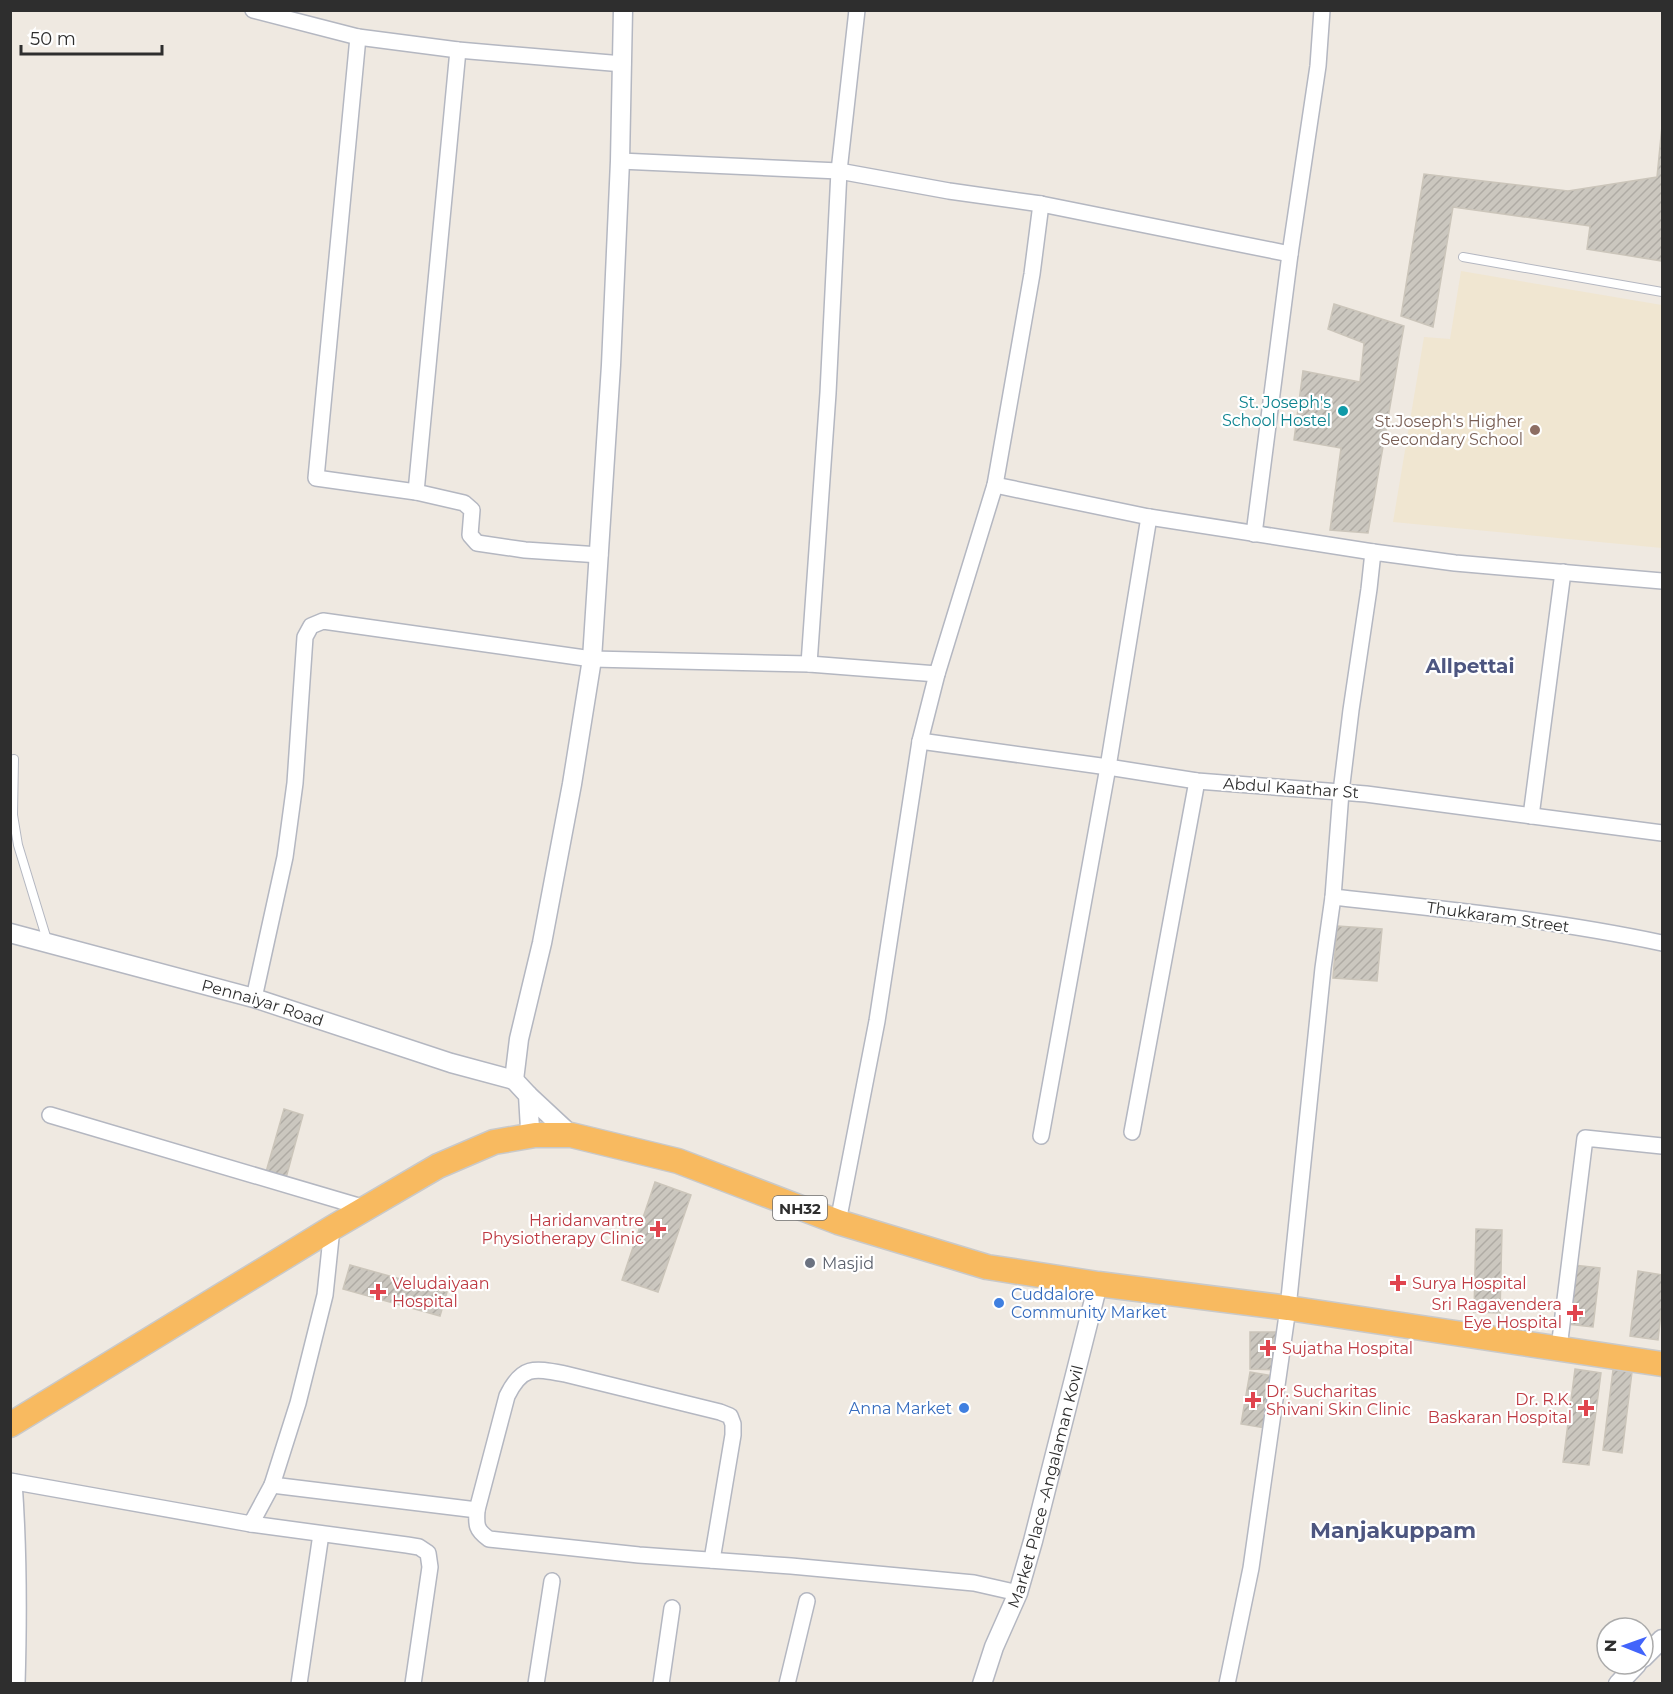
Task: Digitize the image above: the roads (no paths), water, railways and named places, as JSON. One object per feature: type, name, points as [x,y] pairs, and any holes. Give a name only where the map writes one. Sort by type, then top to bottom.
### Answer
[{"type":"highway","name":"NH32","points":[[10,1425],[365,1208],[438,1166],[494,1142],[528,1137],[571,1135],[678,1161],[838,1222],[987,1266],[1098,1284],[1288,1308],[1662,1364]]},
{"type":"street","points":[[571,1135],[514,1080],[519,1039],[542,943],[572,784],[592,659],[611,365],[620,161],[623,10]]},
{"type":"street","points":[[809,664],[828,393],[839,171],[857,10]]},
{"type":"street","points":[[1254,534],[1290,254],[1318,66],[1322,10]]},
{"type":"street","points":[[254,11],[358,37],[458,50],[623,64]]},
{"type":"street","points":[[358,37],[316,478],[416,492],[465,503],[472,510],[470,535],[477,543],[525,550],[600,555]]},
{"type":"street","points":[[416,492],[458,50]]},
{"type":"street","points":[[620,161],[839,171],[949,191],[1041,204],[1290,254]]},
{"type":"street","points":[[838,1222],[876,1021],[920,741],[937,674],[995,484],[1032,274],[1041,204]]},
{"type":"street","points":[[995,484],[1149,517],[1373,552],[1662,581]]},
{"type":"street","points":[[1041,1136],[1108,766],[1149,517]]},
{"type":"street","points":[[1227,1683],[1253,1557],[1288,1308],[1323,968],[1333,897],[1341,792],[1373,552]]},
{"type":"street","points":[[1531,816],[1563,572]]},
{"type":"street","points":[[254,998],[285,857],[295,783],[305,637],[312,626],[323,621],[592,659],[809,664],[937,674]]},
{"type":"street","name":"Abdul Kaathar St","points":[[920,741],[1108,766],[1197,781],[1341,792],[1662,833]]},
{"type":"street","points":[[1132,1132],[1197,781]]},
{"type":"street","name":"Thukkaram Street","points":[[1333,897],[1484,913],[1662,943]]},
{"type":"street","name":"Pennaiyar Road","points":[[10,933],[254,998],[451,1063],[514,1080]]},
{"type":"street","points":[[528,1095],[530,1129],[528,1137]]},
{"type":"street","points":[[50,1115],[365,1208]]},
{"type":"street","points":[[1559,1348],[1585,1138],[1662,1146]]},
{"type":"street","points":[[251,1524],[272,1485],[298,1403],[325,1295],[332,1228]]},
{"type":"street","name":"Market Place -Angalaman Kovil","points":[[982,1683],[994,1647],[1018,1593],[1098,1284]]},
{"type":"street","points":[[712,1560],[733,1435],[730,1416],[543,1370],[527,1372],[515,1380],[507,1396],[477,1510],[476,1523],[480,1533],[489,1539],[639,1555],[974,1583],[1018,1593]]},
{"type":"street","points":[[17,1683],[18,1532],[12,1481],[251,1524],[419,1547],[428,1553],[430,1567],[413,1683]]},
{"type":"street","points":[[272,1485],[477,1510]]},
{"type":"street","points":[[299,1683],[321,1534]]},
{"type":"street","points":[[536,1683],[552,1581]]},
{"type":"street","points":[[788,1683],[807,1602]]},
{"type":"street","points":[[661,1683],[672,1608]]},
{"type":"lane","points":[[1463,257],[1662,291]]},
{"type":"lane","points":[[14,759],[13,815],[18,844],[48,942]]},
{"type":"place","name":"St. Joseph's School Hostel","points":[[1343,411]]},
{"type":"place","name":"St.Joseph's Higher Secondary School","points":[[1535,430]]},
{"type":"place","name":"Haridanvantre Physiotherapy Clinic","points":[[658,1229]]},
{"type":"place","name":"Masjid","points":[[810,1263]]},
{"type":"place","name":"Surya Hospital","points":[[1398,1283]]},
{"type":"place","name":"Veludaiyaan Hospital","points":[[378,1292]]},
{"type":"place","name":"Cuddalore Community Market","points":[[999,1303]]},
{"type":"place","name":"Sri Ragavendera Eye Hospital","points":[[1575,1313]]},
{"type":"place","name":"Sujatha Hospital","points":[[1268,1348]]},
{"type":"place","name":"Dr. Sucharitas Shivani Skin Clinic","points":[[1253,1400]]},
{"type":"place","name":"Anna Market","points":[[964,1408]]},
{"type":"place","name":"Dr. R.K. Baskaran Hospital","points":[[1586,1408]]},
{"type":"district","name":"Allpettai","points":[[1470,666]]},
{"type":"district","name":"Manjakuppam","points":[[1393,1530]]}]
